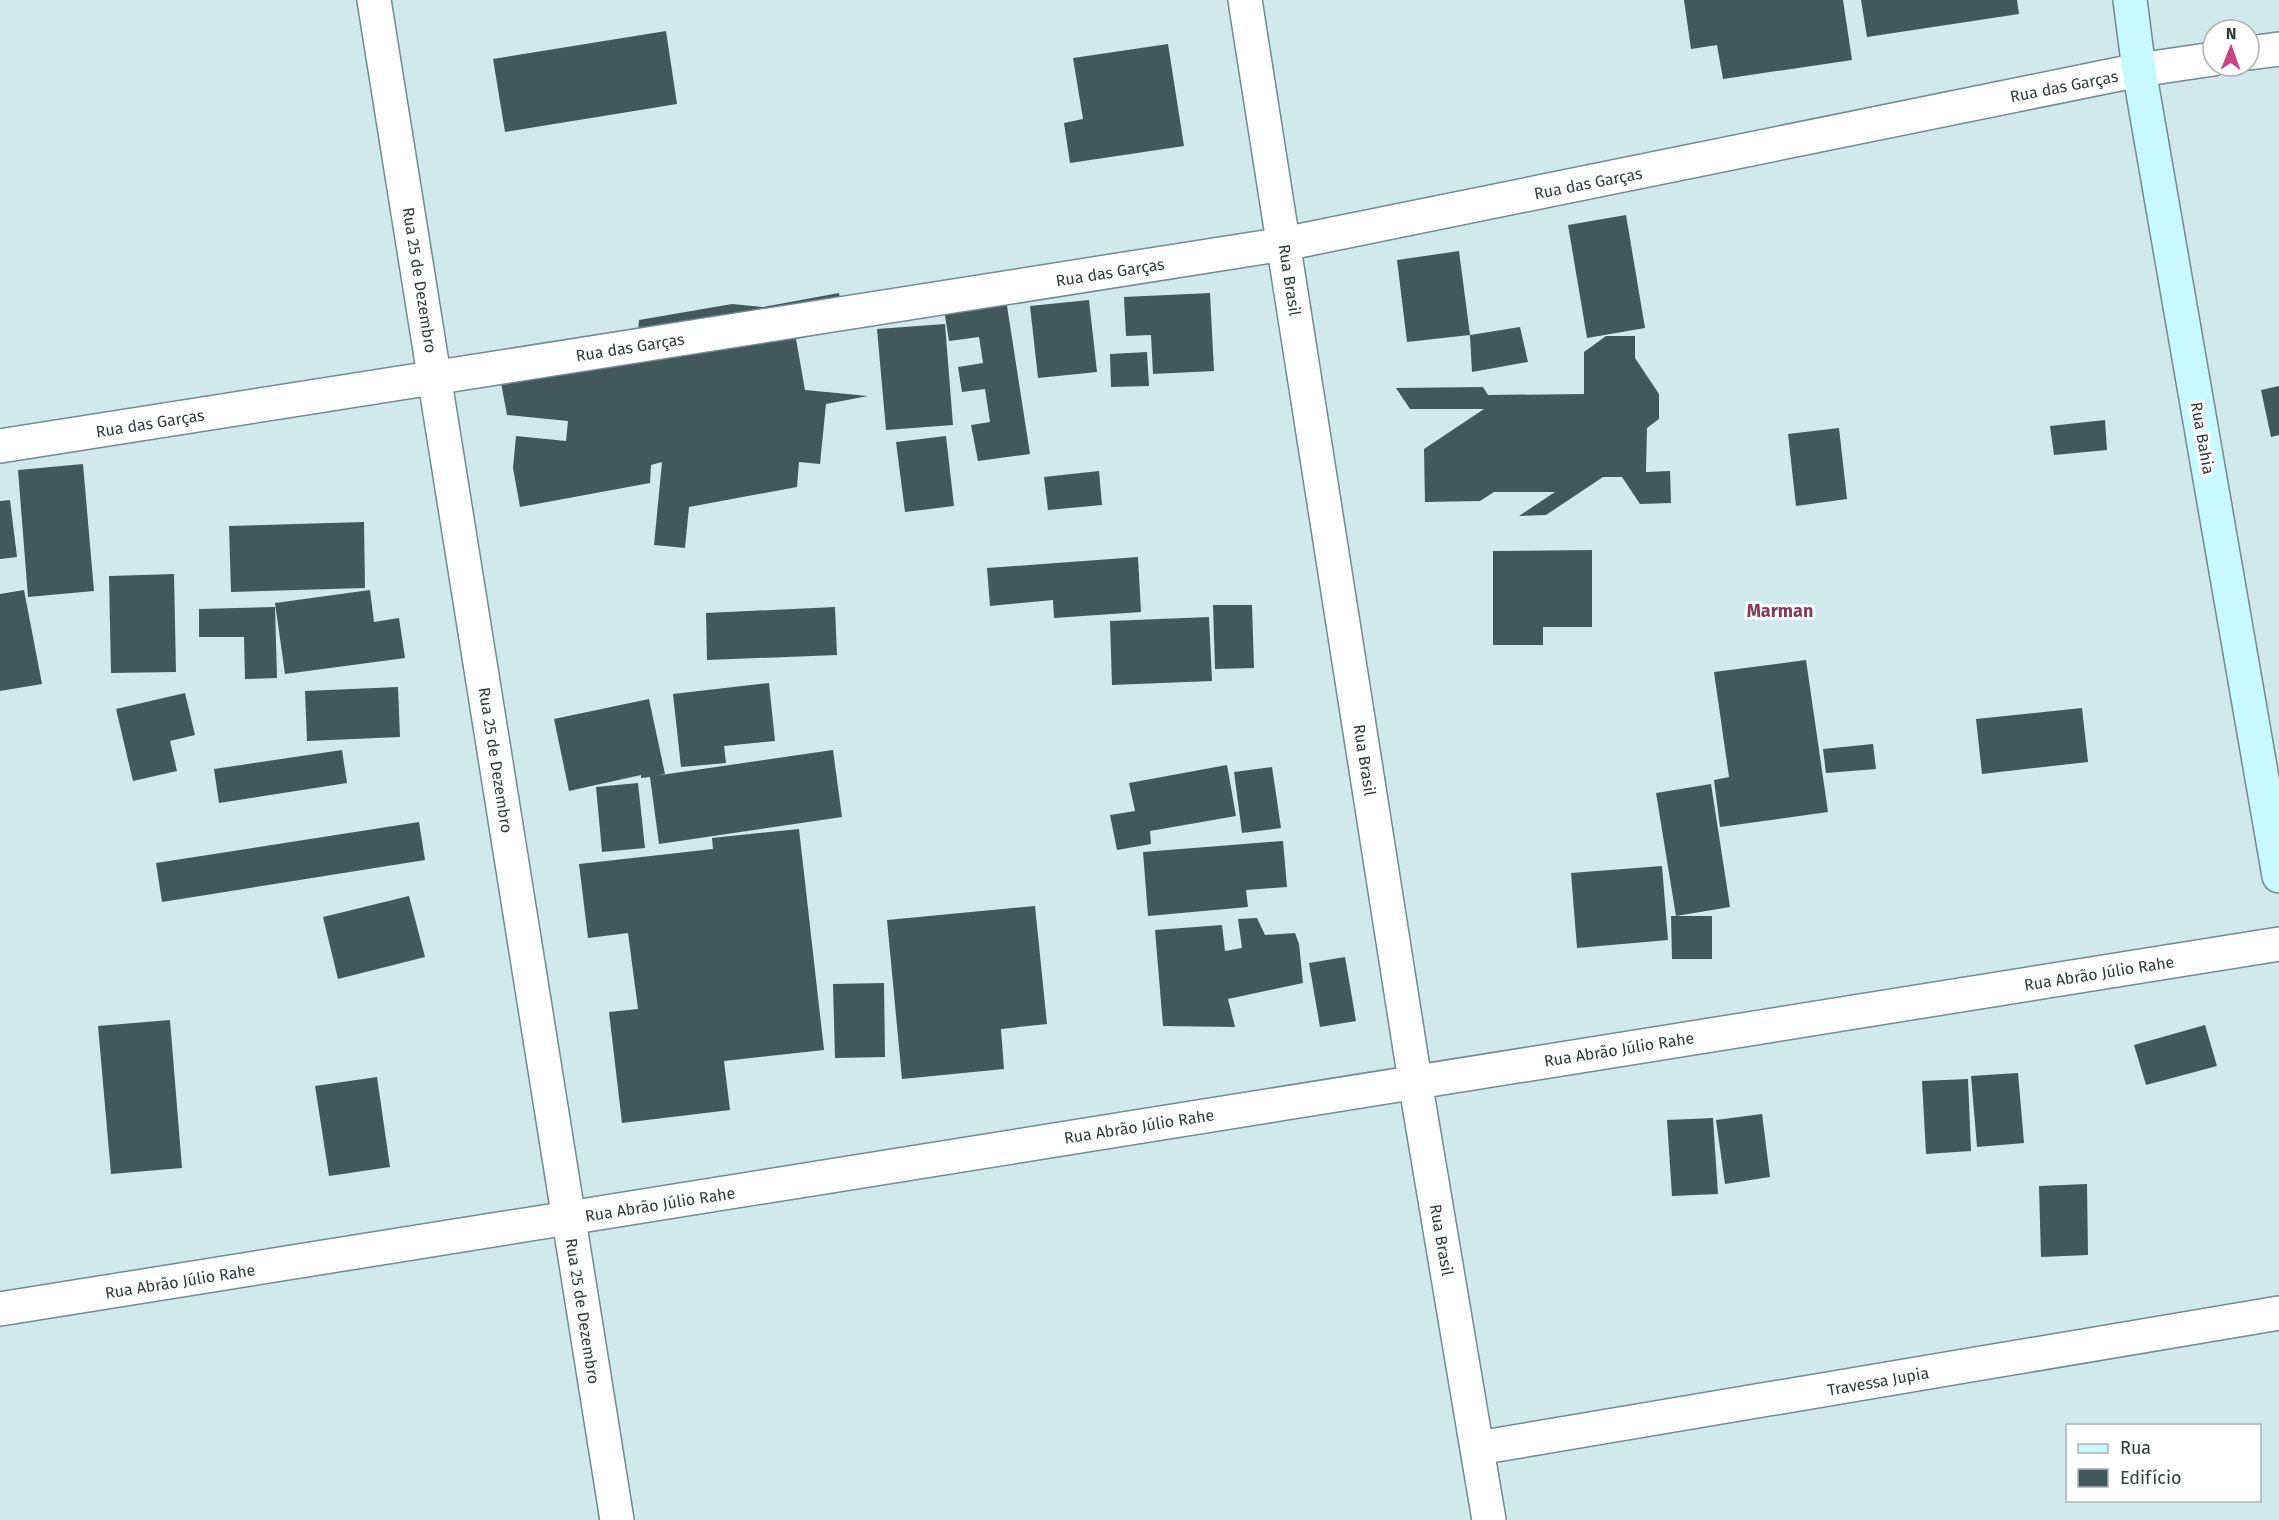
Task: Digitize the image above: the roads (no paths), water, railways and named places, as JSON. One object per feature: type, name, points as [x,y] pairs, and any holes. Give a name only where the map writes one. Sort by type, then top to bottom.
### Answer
[{"type":"main road","name":"Rua Bahia","points":[[2130,0],[2139,70],[2279,876]]},
{"type":"street","name":"Rua 25 de Dezembro","points":[[374,0],[617,1520]]},
{"type":"street","name":"Rua Brasil","points":[[1245,0],[1415,1081],[1489,1520]]},
{"type":"street","points":[[2261,52],[2279,49]]},
{"type":"street","name":"Rua das Garças","points":[[0,446],[1284,244],[2139,70],[2201,61]]},
{"type":"street","name":"Rua Abrão Júlio Rahe","points":[[0,1309],[2279,944]]},
{"type":"street","name":"Travessa Jupia","points":[[1478,1448],[2279,1313]]},
{"type":"district","name":"Marman","points":[[1780,611]]}]
